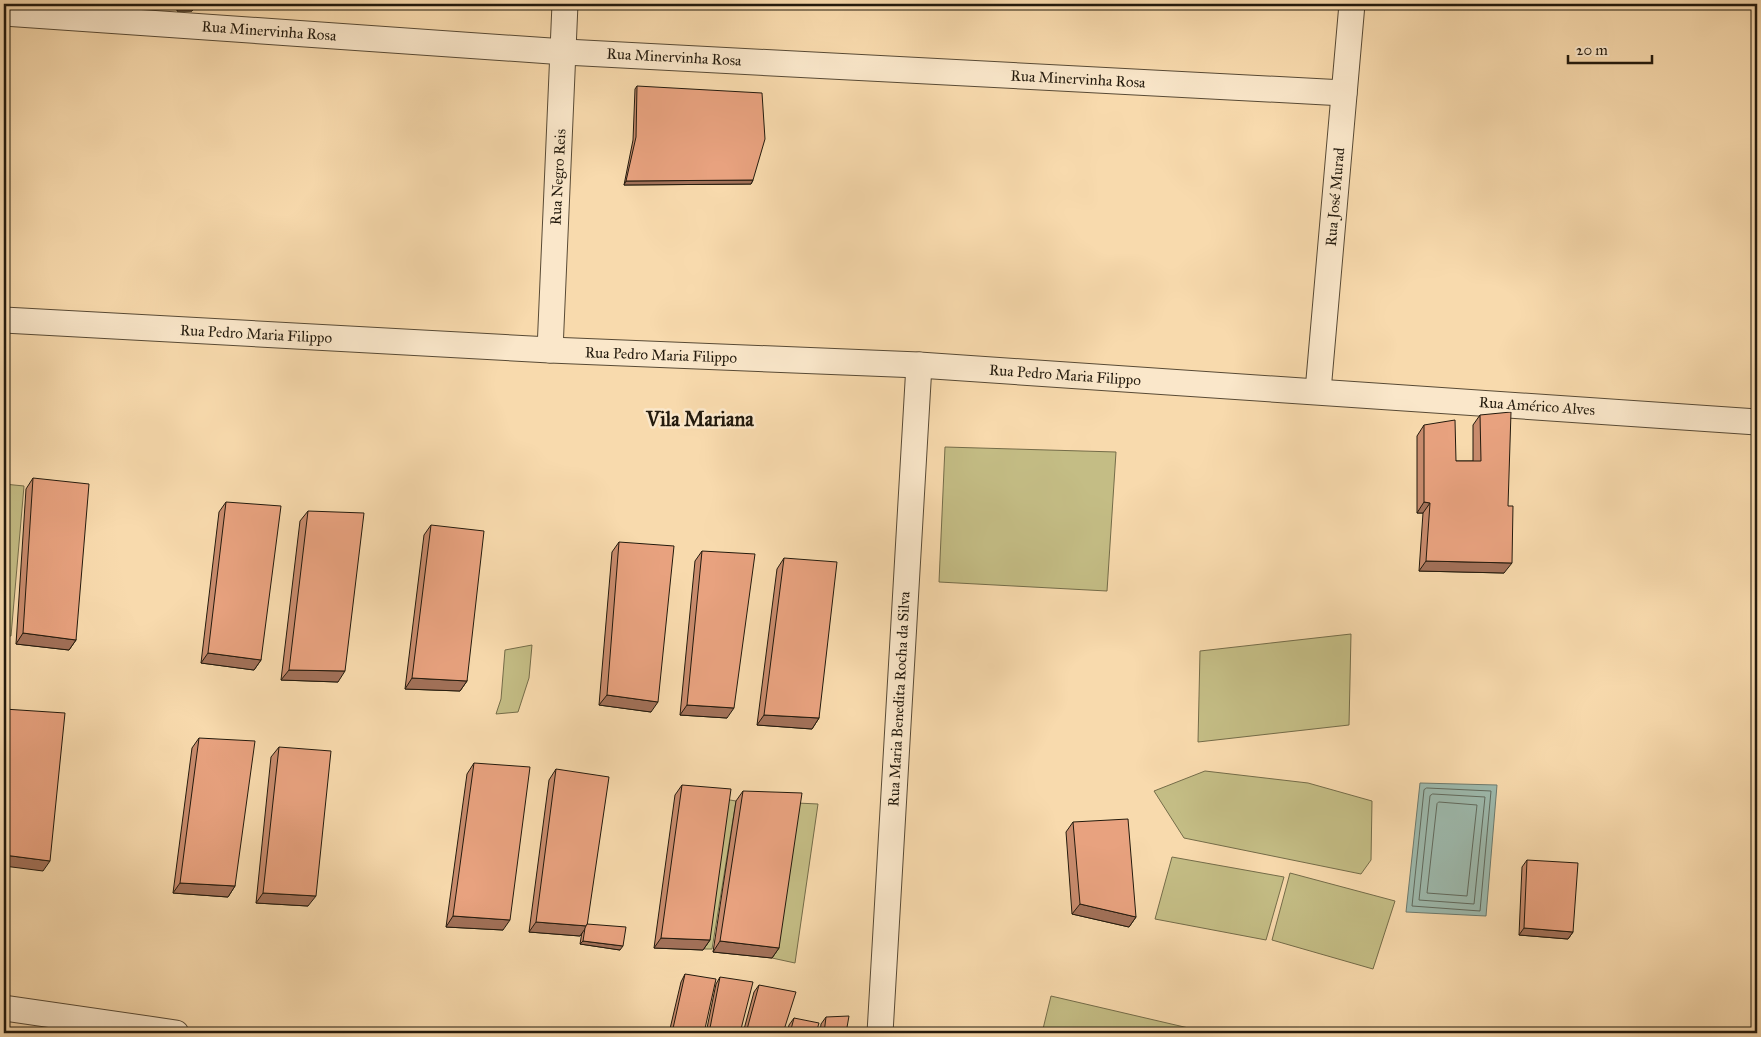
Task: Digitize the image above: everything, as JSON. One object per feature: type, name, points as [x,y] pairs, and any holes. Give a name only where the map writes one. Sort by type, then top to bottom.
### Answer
[{"type":"street","name":"Rua Negro Reis","points":[[550,350],[565,4]]},
{"type":"street","name":"Rua José Murad","points":[[1318,391],[1352,4]]},
{"type":"street","name":"Rua Minervinha Rosa","points":[[4,13],[564,52],[1344,93]]},
{"type":"street","name":"Rua Pedro Maria Filippo","points":[[4,320],[550,350],[919,365],[1318,391]]},
{"type":"street","name":"Rua Maria Benedita Rocha da Silva","points":[[880,1033],[919,365]]},
{"type":"street","name":"Rua Américo Alves","points":[[1318,391],[1757,422]]},
{"type":"street","points":[[4,1008],[176,1033]]},
{"type":"shaded area","points":[[945,447],[1116,452],[1107,591],[939,582]]},
{"type":"shaded area","points":[[4,484],[24,486],[11,636],[4,636]]},
{"type":"shaded area","points":[[1351,634],[1349,725],[1198,742],[1200,651]]},
{"type":"shaded area","points":[[532,645],[529,678],[518,712],[496,714],[501,699],[505,650]]},
{"type":"shaded area","points":[[1205,771],[1308,783],[1372,801],[1371,860],[1361,874],[1184,838],[1154,791]]},
{"type":"shaded area","points":[[724,799],[736,801],[712,949],[704,949]]},
{"type":"shaded area","points":[[797,803],[818,804],[795,963],[772,958]]},
{"type":"shaded area","points":[[1172,857],[1284,877],[1266,940],[1155,919]]},
{"type":"shaded area","points":[[1290,873],[1395,901],[1373,969],[1272,940]]},
{"type":"shaded area","points":[[1051,996],[1210,1033],[1042,1033]]},
{"type":"water","points":[[1420,783],[1497,785],[1486,916],[1406,912]]},
{"type":"building","points":[[637,86],[762,93],[765,139],[753,180],[626,181],[636,137]]},
{"type":"building","points":[[1511,412],[1508,506],[1513,506],[1512,563],[1426,561],[1430,503],[1424,502],[1424,425],[1455,420],[1456,461],[1481,461],[1480,415]]},
{"type":"building","points":[[33,478],[89,484],[76,640],[23,633]]},
{"type":"building","points":[[226,502],[281,506],[261,660],[208,653]]},
{"type":"building","points":[[308,511],[364,513],[345,671],[289,670]]},
{"type":"building","points":[[431,525],[484,531],[467,681],[412,678]]},
{"type":"building","points":[[619,542],[674,546],[658,702],[607,695]]},
{"type":"building","points":[[702,551],[755,554],[734,708],[687,705]]},
{"type":"building","points":[[784,558],[837,562],[819,718],[764,715]]},
{"type":"building","points":[[4,709],[65,713],[50,861],[4,855]]},
{"type":"building","points":[[199,738],[255,741],[235,886],[180,883]]},
{"type":"building","points":[[279,747],[331,751],[316,896],[263,893]]},
{"type":"building","points":[[474,763],[530,767],[510,920],[453,916]]},
{"type":"building","points":[[556,769],[609,777],[587,926],[536,922]]},
{"type":"building","points":[[682,785],[731,789],[710,940],[661,938]]},
{"type":"building","points":[[743,791],[802,793],[779,948],[720,941]]},
{"type":"building","points":[[1128,819],[1136,917],[1080,904],[1073,822]]},
{"type":"building","points":[[1527,860],[1578,863],[1573,932],[1524,928]]},
{"type":"building","points":[[587,924],[626,927],[623,946],[583,941]]},
{"type":"building","points":[[685,974],[716,979],[704,1033],[672,1033]]},
{"type":"building","points":[[720,977],[753,982],[740,1033],[709,1033]]},
{"type":"building","points":[[759,985],[796,992],[783,1033],[746,1033]]},
{"type":"building","points":[[849,1016],[846,1033],[824,1033],[826,1017]]},
{"type":"building","points":[[794,1018],[819,1023],[816,1033],[790,1033]]},
{"type":"district","name":"Vila Mariana","points":[[700,419]]}]
